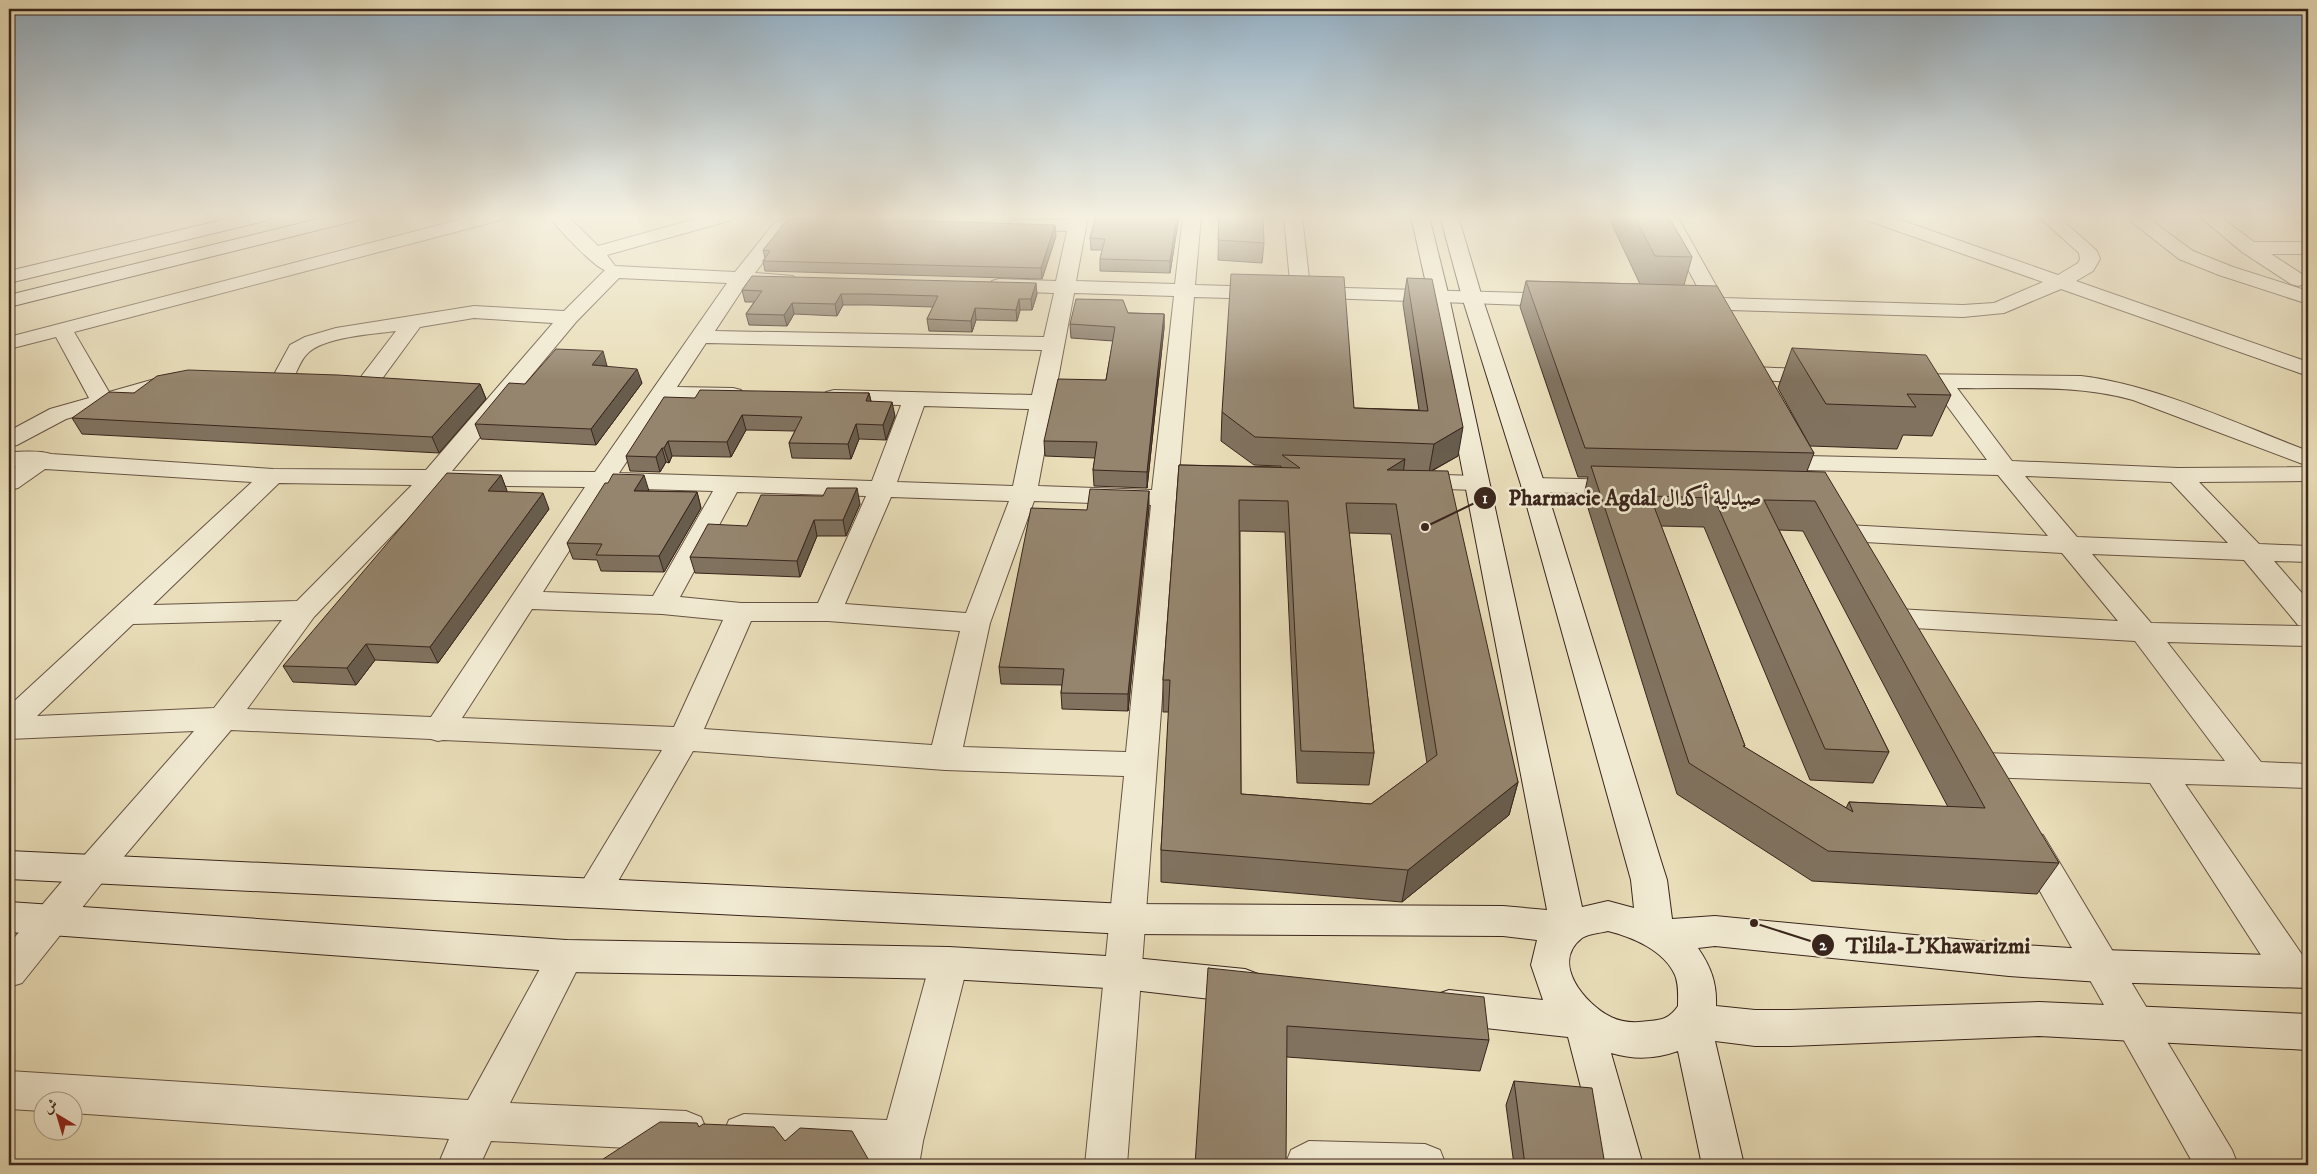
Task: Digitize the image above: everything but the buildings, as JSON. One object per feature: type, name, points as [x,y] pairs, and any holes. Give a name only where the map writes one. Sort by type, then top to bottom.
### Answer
[{"type":"street","points":[[9,277],[35,271]]},
{"type":"street","points":[[9,301],[131,271]]},
{"type":"street","points":[[9,342],[285,271]]},
{"type":"street","points":[[438,730],[602,480],[746,271]]},
{"type":"street","points":[[945,758],[976,623],[1024,494],[1069,271]]},
{"type":"street","points":[[1106,1165],[1124,973],[1140,765],[1173,480],[1188,271]]},
{"type":"street","points":[[1299,271],[1301,293]]},
{"type":"street","points":[[1433,271],[1567,927]]},
{"type":"street","points":[[1465,271],[1533,485],[1644,861],[1658,934]]},
{"type":"street","points":[[1698,271],[1751,367],[1844,378]]},
{"type":"street","points":[[2026,271],[2308,369]]},
{"type":"street","points":[[1667,303],[1984,310],[1997,308],[2058,282],[2079,271]]},
{"type":"street","points":[[2229,271],[2308,298]]},
{"type":"street","points":[[2287,271],[2303,280]]},
{"type":"street","points":[[9,971],[93,869],[223,719],[304,610],[434,477],[569,318],[614,272],[740,279],[808,280]]},
{"type":"street","points":[[2256,281],[2303,280]]},
{"type":"street","points":[[976,284],[1579,300]]},
{"type":"street","points":[[282,380],[298,350],[312,341],[336,334],[474,312],[569,318]]},
{"type":"street","points":[[369,382],[414,321]]},
{"type":"street","points":[[62,329],[102,400]]},
{"type":"street","points":[[701,337],[1054,344]]},
{"type":"street","points":[[9,440],[58,414],[161,383],[196,376]]},
{"type":"street","points":[[1883,380],[1942,383],[2081,383],[2108,386],[2142,395],[2308,459]]},
{"type":"street","points":[[1942,383],[2005,468],[2143,632],[2253,775]]},
{"type":"street","points":[[477,389],[507,391]]},
{"type":"street","points":[[662,393],[758,395]]},
{"type":"street","points":[[815,397],[1042,402]]},
{"type":"street","points":[[828,612],[882,489],[916,399]]},
{"type":"street","points":[[1862,558],[1799,451],[2005,468],[2178,475],[2308,474]]},
{"type":"street","points":[[9,459],[42,459],[273,476],[602,480],[1024,494],[1173,480]]},
{"type":"street","points":[[9,484],[42,459]]},
{"type":"street","points":[[2178,475],[2253,553],[2308,618]]},
{"type":"street","points":[[9,724],[273,476]]},
{"type":"street","points":[[1386,480],[1476,483]]},
{"type":"street","points":[[662,605],[729,484]]},
{"type":"street","points":[[1533,485],[1650,488]]},
{"type":"street","points":[[1835,511],[2069,545],[2308,554]]},
{"type":"street","points":[[1882,592],[1905,630],[2143,632],[2308,636]]},
{"type":"street","points":[[525,600],[662,605],[741,612],[828,612],[976,623]]},
{"type":"street","points":[[125,616],[304,610]]},
{"type":"street","points":[[594,892],[684,739],[741,612]]},
{"type":"street","points":[[9,728],[223,719],[438,730],[684,739],[945,758],[1140,765]]},
{"type":"street","points":[[1984,765],[2308,776]]},
{"type":"street","points":[[2160,772],[2300,972]]},
{"type":"street","points":[[2018,823],[2217,1165]]},
{"type":"street","points":[[9,866],[594,892],[1127,919],[1503,921],[1567,927],[1593,917],[1608,916],[1640,924],[1658,934],[1687,962],[1698,992],[1697,1007],[1690,1021],[1675,1035],[1654,1042],[1631,1042],[1606,1035],[1583,1021],[1567,1006],[1559,994],[1549,971],[1550,954],[1556,939],[1567,927]]},
{"type":"street","points":[[9,917],[566,956],[949,963],[1124,973],[1280,989]]},
{"type":"street","points":[[1658,934],[1715,931],[2009,960],[2101,966],[2300,972]]},
{"type":"street","points":[[459,1165],[479,1121],[566,956]]},
{"type":"street","points":[[9,1090],[479,1121],[900,1153],[949,963]]},
{"type":"street","points":[[1417,1004],[1583,1021]]},
{"type":"street","points":[[1690,1021],[1755,1028],[1781,1028],[2039,1018],[2308,1032]]},
{"type":"street","points":[[1583,1021],[1622,1165]]},
{"type":"street","points":[[1690,1021],[1723,1165]]},
{"type":"street","points":[[1306,1165],[1309,1162],[1425,1165]]},
{"type":"place","name":"Pharmacie Agdal صيدلية أكدال","points":[[1425,527]]},
{"type":"place","name":"Tilila-L'Khawarizmi","points":[[1754,923]]}]
